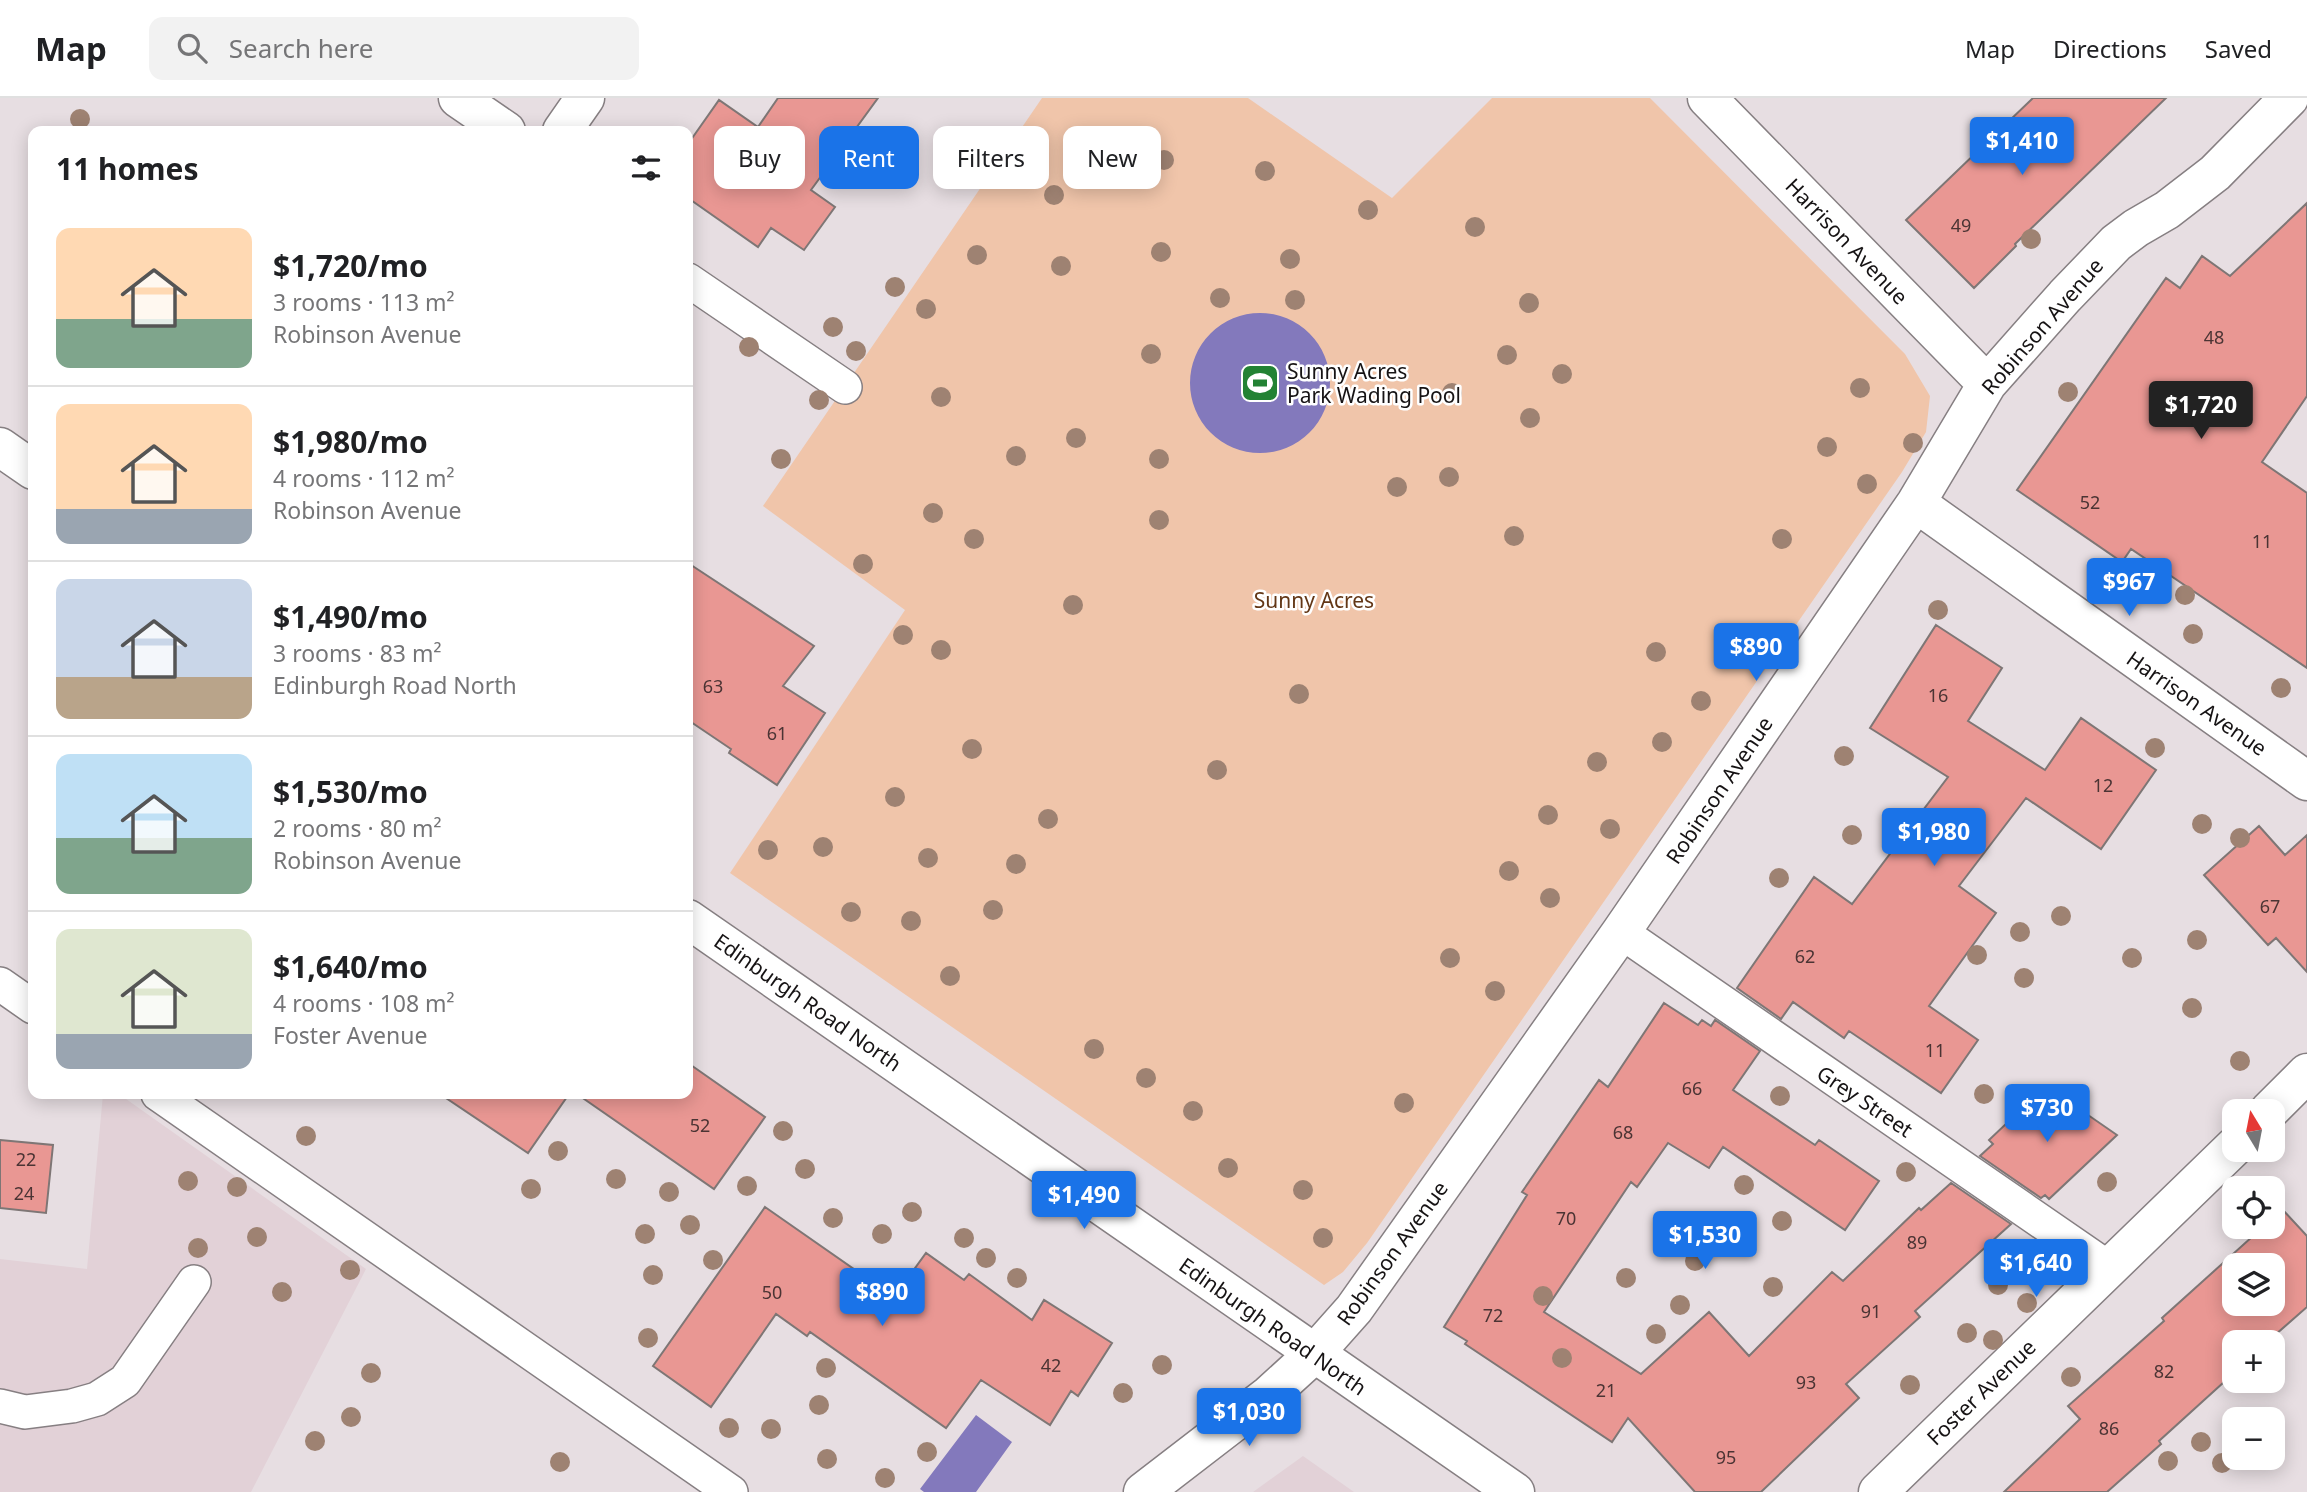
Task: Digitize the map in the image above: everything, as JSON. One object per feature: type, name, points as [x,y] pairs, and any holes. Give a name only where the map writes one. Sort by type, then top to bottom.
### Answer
[{"type":"street","points":[[458,98],[499,126]]},
{"type":"street","points":[[565,126],[585,98]]},
{"type":"street","name":"Harrison Avenue","points":[[1707,98],[1987,384]]},
{"type":"street","name":"Robinson Avenue","points":[[1143,1492],[1269,1395],[1314,1354],[1368,1289],[1621,932],[1916,503],[1987,384],[2116,243],[2215,173],[2289,98]]},
{"type":"street","points":[[0,447],[28,467]]},
{"type":"street","name":"Harrison Avenue","points":[[1916,503],[2307,781]]},
{"type":"street","name":"Edinburgh Road North","points":[[693,922],[1515,1492]]},
{"type":"street","points":[[2281,1099],[2307,1073]]},
{"type":"street","name":"Foster Avenue","points":[[1878,1492],[2222,1159]]},
{"type":"lane","points":[[693,283],[845,387]]},
{"type":"lane","name":"Grey Street","points":[[1621,932],[2110,1269]]},
{"type":"lane","points":[[0,984],[28,1004]]},
{"type":"lane","points":[[165,1099],[731,1492]]},
{"type":"lane","points":[[0,1406],[24,1412],[72,1406],[97,1399],[125,1381],[194,1282]]},
{"type":"shaded area","name":"Sunny Acres Park Wading Pool","points":[[1260,313],[1287,318],[1309,334],[1325,356],[1330,383],[1325,410],[1309,432],[1287,448],[1260,453],[1233,448],[1211,432],[1195,410],[1190,383],[1195,356],[1211,334],[1233,318]]},
{"type":"shaded area","points":[[103,1099],[126,1099],[366,1269],[251,1492],[0,1492],[0,1259],[87,1269]]},
{"type":"shaded area","points":[[976,1415],[1012,1442],[976,1492],[924,1492],[920,1489]]},
{"type":"shaded area","points":[[1303,1456],[1354,1492],[1253,1492]]},
{"type":"green space","name":"Sunny Acres","points":[[1042,98],[1248,98],[1392,198],[1492,98],[1650,98],[1905,354],[1930,396],[1926,432],[1902,472],[1367,1243],[1343,1272],[1324,1285],[730,873],[905,610],[763,506],[980,189],[1049,189],[1049,126],[1023,126]]},
{"type":"building","points":[[778,98],[878,98],[858,126],[819,126],[819,179],[811,190],[835,207],[804,250],[771,228],[758,247],[693,202],[693,137],[719,100],[757,126],[714,126],[714,189],[805,189],[805,126],[759,126]]},
{"type":"building","points":[[2033,98],[2166,98],[2015,244],[1974,288],[1906,220]]},
{"type":"building","points":[[2307,203],[2307,396],[2262,462],[2307,493],[2307,668],[2131,549],[2122,562],[2017,490],[2166,278],[2180,288],[2202,256],[2230,276]]},
{"type":"building","points":[[693,566],[814,646],[783,686],[825,713],[777,785],[729,753],[731,749],[693,723]]},
{"type":"building","points":[[1936,625],[2002,668],[1968,721],[2045,770],[2081,718],[2156,770],[2101,849],[2026,798],[1959,886],[1996,913],[1929,1006],[1978,1040],[1941,1093],[1849,1031],[1844,1038],[1793,1002],[1781,1019],[1737,988],[1814,877],[1852,904],[1948,777],[1870,728]]},
{"type":"building","points":[[2259,826],[2285,855],[2307,835],[2307,972],[2276,938],[2268,945],[2204,875]]},
{"type":"building","points":[[1664,1003],[1698,1025],[1702,1020],[1711,1026],[1715,1020],[1760,1051],[1733,1090],[1815,1145],[1819,1140],[1879,1181],[1845,1230],[1723,1147],[1709,1168],[1668,1143],[1637,1187],[1631,1182],[1544,1312],[1641,1374],[1709,1312],[1749,1356],[1832,1272],[1843,1281],[1919,1208],[1921,1210],[1951,1183],[2011,1224],[1915,1311],[1920,1317],[1846,1384],[1859,1398],[1761,1492],[1695,1492],[1628,1418],[1612,1442],[1465,1344],[1467,1341],[1444,1327],[1527,1195],[1522,1192],[1599,1080],[1608,1087]]},
{"type":"building","points":[[693,1067],[765,1117],[714,1189],[584,1099],[693,1099]]},
{"type":"building","points":[[2046,1086],[2117,1135],[2049,1199],[2045,1195],[2041,1198],[1980,1156],[1993,1144],[1989,1140]]},
{"type":"building","points":[[447,1099],[566,1099],[528,1153]]},
{"type":"building","points":[[0,1140],[53,1145],[46,1213],[0,1208]]},
{"type":"building","points":[[765,1207],[894,1297],[926,1253],[964,1280],[969,1274],[1032,1320],[1044,1300],[1112,1343],[1078,1396],[1071,1391],[1050,1425],[981,1380],[946,1428],[810,1332],[807,1336],[776,1314],[711,1407],[653,1366]]},
{"type":"building","points":[[2285,1212],[2307,1236],[2307,1307],[2281,1330],[2222,1330],[2222,1384],[2107,1492],[2004,1492],[2080,1419],[2068,1406],[2164,1321],[2162,1318],[2222,1264],[2222,1316],[2285,1316],[2285,1253],[2234,1253],[2250,1239],[2285,1239]]},
{"type":"place","name":"Sunny Acres Park Wading Pool","points":[[1260,383]]}]
